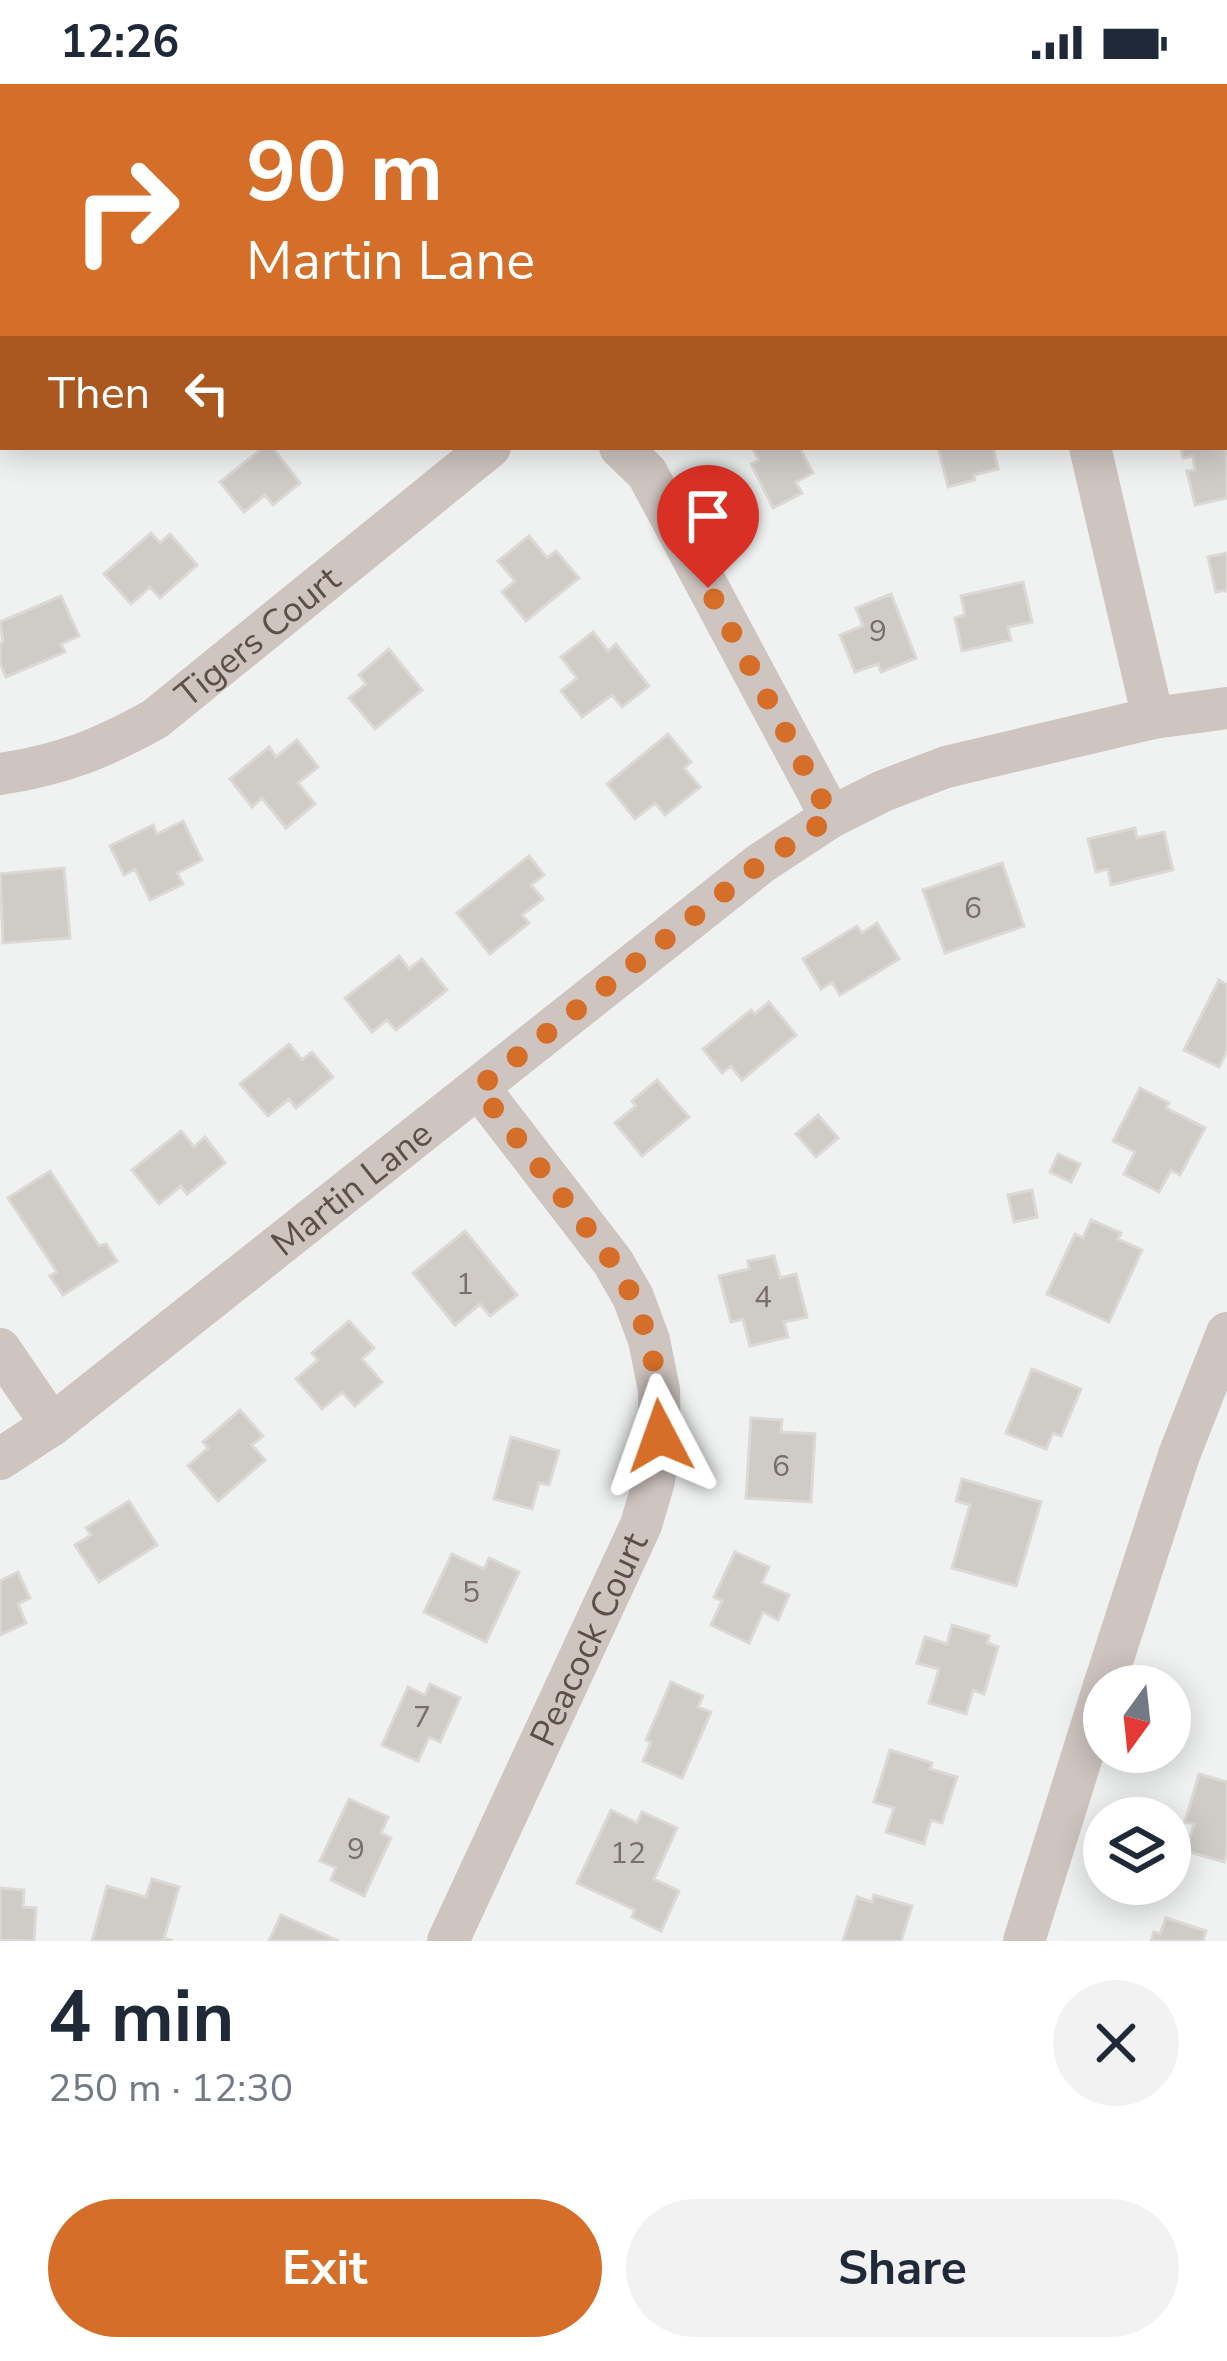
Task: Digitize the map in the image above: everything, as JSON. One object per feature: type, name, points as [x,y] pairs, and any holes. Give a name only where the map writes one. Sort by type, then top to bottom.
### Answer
[{"type":"street","name":"Tigers Court","points":[[0,774],[68,761],[155,719],[486,450]]},
{"type":"street","points":[[623,450],[647,473],[831,817]]},
{"type":"street","points":[[1091,450],[1154,718]]},
{"type":"street","name":"Martin Lane","points":[[0,1459],[52,1425],[761,863],[831,817],[883,790],[946,767],[1154,718],[1227,709]]},
{"type":"street","name":"Peacock Court","points":[[448,1941],[641,1525],[660,1436],[659,1390],[649,1340],[633,1297],[613,1262],[478,1088]]},
{"type":"street","points":[[1111,1665],[1179,1455],[1227,1333]]},
{"type":"street","points":[[0,1349],[52,1425]]},
{"type":"street","points":[[1024,1941],[1083,1753]]},
{"type":"building","points":[[260,450],[274,450],[300,483],[273,505],[265,495],[244,512],[220,482]]},
{"type":"building","points":[[754,450],[801,450],[813,473],[796,482],[802,493],[773,508],[751,464],[759,460]]},
{"type":"building","points":[[939,450],[994,450],[998,469],[948,487]]},
{"type":"building","points":[[1182,450],[1227,450],[1227,498],[1195,505],[1187,471],[1195,470],[1193,456],[1183,458]]},
{"type":"building","points":[[151,533],[160,543],[170,534],[197,565],[160,598],[150,587],[131,604],[104,574]]},
{"type":"building","points":[[529,536],[547,558],[556,551],[579,578],[526,621],[502,592],[515,581],[498,561]]},
{"type":"building","points":[[1227,553],[1227,593],[1216,592],[1208,557]]},
{"type":"building","points":[[1023,582],[1032,622],[1008,627],[1011,640],[962,651],[955,618],[965,615],[961,596]]},
{"type":"building","points":[[891,594],[916,658],[881,672],[878,664],[855,672],[840,635],[863,626],[856,608]]},
{"type":"building","points":[[61,596],[79,636],[61,644],[65,652],[6,677],[0,663],[0,622]]},
{"type":"building","points":[[593,632],[608,651],[616,644],[649,686],[622,707],[612,695],[582,717],[561,691],[577,678],[561,657]]},
{"type":"building","points":[[389,649],[422,690],[375,729],[349,698],[366,684],[359,675]]},
{"type":"building","points":[[668,734],[691,762],[684,768],[700,787],[665,815],[655,803],[635,819],[607,784]]},
{"type":"building","points":[[297,740],[318,767],[298,783],[315,804],[286,828],[262,798],[252,807],[230,779],[269,747],[276,757]]},
{"type":"building","points":[[183,821],[202,860],[177,873],[183,884],[150,900],[135,869],[124,875],[110,846],[153,825],[157,834]]},
{"type":"building","points":[[1135,828],[1137,838],[1164,832],[1173,870],[1111,885],[1108,869],[1096,872],[1088,839]]},
{"type":"building","points":[[529,856],[544,875],[531,885],[543,899],[522,915],[529,923],[490,954],[457,913]]},
{"type":"building","points":[[1002,863],[1024,926],[945,953],[923,890]]},
{"type":"building","points":[[64,868],[70,938],[3,943],[0,874]]},
{"type":"building","points":[[877,923],[899,959],[840,995],[832,982],[821,989],[803,959],[857,926],[862,933]]},
{"type":"building","points":[[399,956],[409,969],[422,959],[447,990],[396,1030],[387,1020],[372,1032],[345,998]]},
{"type":"building","points":[[1219,980],[1227,985],[1227,1051],[1219,1067],[1184,1050]]},
{"type":"building","points":[[769,1002],[796,1035],[742,1080],[731,1066],[722,1073],[703,1049],[751,1010],[755,1014]]},
{"type":"building","points":[[289,1044],[302,1060],[312,1052],[333,1077],[296,1108],[289,1099],[268,1116],[240,1084]]},
{"type":"building","points":[[657,1080],[689,1117],[642,1156],[615,1123]]},
{"type":"building","points":[[1140,1088],[1205,1128],[1180,1175],[1171,1170],[1159,1192],[1124,1174],[1135,1152],[1113,1141]]},
{"type":"building","points":[[818,1115],[838,1138],[816,1157],[796,1134]]},
{"type":"building","points":[[181,1131],[194,1147],[205,1137],[225,1163],[187,1194],[181,1186],[159,1204],[132,1170]]},
{"type":"building","points":[[1058,1154],[1080,1164],[1071,1182],[1050,1172]]},
{"type":"building","points":[[50,1171],[99,1246],[106,1244],[117,1261],[63,1295],[50,1276],[57,1272],[8,1198]]},
{"type":"building","points":[[1032,1190],[1037,1217],[1014,1222],[1008,1195]]},
{"type":"building","points":[[1091,1220],[1121,1233],[1118,1239],[1142,1250],[1109,1322],[1047,1294],[1075,1234],[1083,1238]]},
{"type":"building","points":[[465,1231],[517,1295],[490,1316],[480,1304],[455,1325],[413,1273]]},
{"type":"building","points":[[774,1256],[780,1278],[796,1274],[807,1317],[784,1322],[788,1337],[750,1346],[743,1319],[731,1322],[719,1276],[749,1269],[748,1261]]},
{"type":"building","points":[[349,1321],[374,1348],[362,1359],[382,1382],[355,1406],[342,1392],[322,1409],[296,1379],[318,1360],[312,1353]]},
{"type":"building","points":[[1032,1369],[1081,1389],[1061,1436],[1053,1433],[1046,1449],[1006,1433]]},
{"type":"building","points":[[240,1410],[263,1436],[252,1445],[265,1460],[218,1501],[188,1466],[208,1448],[203,1442]]},
{"type":"building","points":[[751,1418],[782,1420],[781,1432],[815,1434],[811,1502],[746,1498]]},
{"type":"building","points":[[511,1437],[559,1451],[549,1485],[539,1483],[532,1509],[494,1499]]},
{"type":"building","points":[[962,1479],[1041,1502],[1016,1586],[952,1568],[970,1505],[956,1501]]},
{"type":"building","points":[[129,1501],[157,1545],[99,1582],[75,1545],[91,1535],[86,1528]]},
{"type":"building","points":[[735,1552],[769,1567],[762,1583],[789,1595],[778,1620],[763,1612],[749,1643],[711,1625],[722,1601],[714,1597]]},
{"type":"building","points":[[452,1554],[484,1569],[489,1558],[519,1572],[486,1642],[424,1612]]},
{"type":"building","points":[[18,1572],[30,1598],[18,1604],[26,1623],[0,1635],[0,1581]]},
{"type":"building","points":[[952,1625],[989,1636],[987,1643],[998,1647],[984,1694],[973,1690],[966,1714],[929,1703],[939,1669],[917,1663],[925,1637],[947,1644]]},
{"type":"building","points":[[671,1682],[703,1696],[698,1707],[711,1712],[682,1778],[643,1761],[651,1742],[646,1740]]},
{"type":"building","points":[[430,1684],[460,1698],[440,1742],[429,1737],[418,1761],[382,1745],[408,1687],[425,1695]]},
{"type":"building","points":[[890,1750],[932,1763],[930,1769],[957,1777],[942,1823],[931,1820],[924,1844],[886,1832],[894,1808],[874,1802]]},
{"type":"building","points":[[1199,1774],[1227,1782],[1224,1862],[1191,1852],[1191,1801]]},
{"type":"building","points":[[349,1799],[388,1817],[381,1833],[391,1838],[364,1896],[331,1880],[336,1868],[320,1861]]},
{"type":"building","points":[[611,1810],[637,1823],[642,1812],[677,1828],[654,1879],[679,1891],[661,1931],[632,1917],[635,1910],[577,1883]]},
{"type":"building","points":[[152,1879],[179,1887],[164,1938],[173,1941],[92,1941],[107,1886],[146,1897]]},
{"type":"building","points":[[0,1888],[24,1890],[23,1907],[36,1908],[34,1941],[0,1940]]},
{"type":"building","points":[[874,1895],[912,1906],[901,1941],[843,1941],[857,1897],[872,1902]]},
{"type":"building","points":[[281,1915],[339,1941],[269,1941]]},
{"type":"building","points":[[1166,1918],[1206,1931],[1203,1941],[1151,1941],[1154,1932],[1160,1934]]},
{"type":"route","points":[[660,1436],[659,1390],[649,1340],[633,1297],[613,1262],[478,1088],[761,863],[831,817],[708,588]]}]
